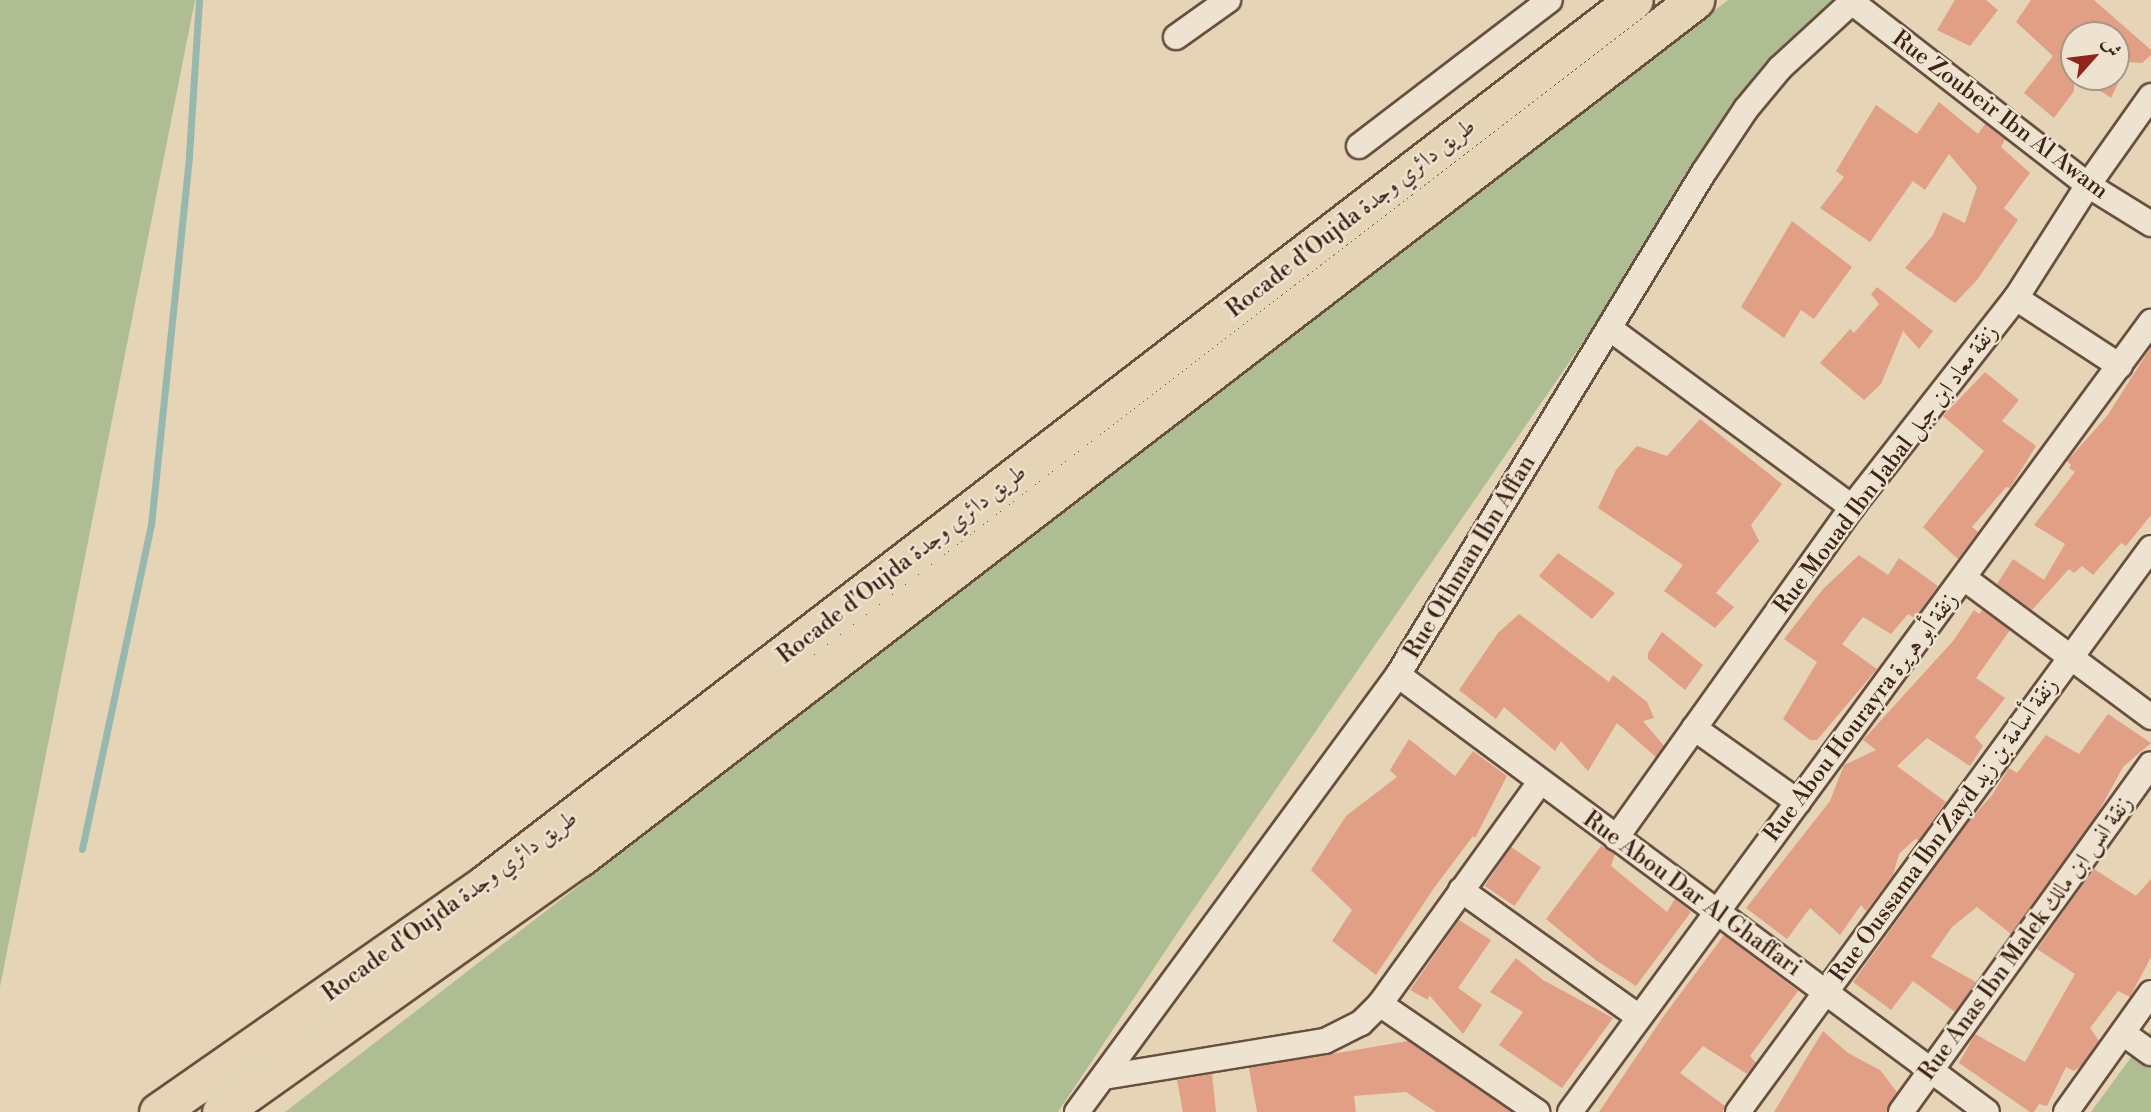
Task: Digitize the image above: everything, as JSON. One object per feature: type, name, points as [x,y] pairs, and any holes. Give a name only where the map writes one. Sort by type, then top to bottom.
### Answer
[{"type":"highway","name":"Rocade d'Oujda طريق دائري وجدة","points":[[158,1112],[486,883],[1634,0]]},
{"type":"highway","name":"Rocade d'Oujda طريق دائري وجدة","points":[[221,1112],[579,858],[1695,0]]},
{"type":"street","points":[[1176,37],[1228,0]]},
{"type":"street","points":[[1359,146],[1550,0]]},
{"type":"street","name":"Rue Zoubeir Ibn Al Awam","points":[[1853,1],[2088,185],[2151,224]]},
{"type":"street","name":"Rue Othman Ibn Affan","points":[[1077,1112],[1398,675],[1704,172],[1762,87],[1853,1]]},
{"type":"street","name":"Rue Mouad Ibn Jabal زنقة معاد ابن جبل","points":[[1616,838],[1852,507],[2016,298],[2088,185],[2151,96]]},
{"type":"street","points":[[2016,298],[2120,366]]},
{"type":"street","name":"Rue Abou Hourayra زنقة أبو هريرة","points":[[1570,1112],[2151,322]]},
{"type":"street","points":[[1609,328],[1852,507]]},
{"type":"street","name":"Rue Oussama Ibn Zayd زنقة أسامة بن زيد","points":[[1738,1112],[2151,548]]},
{"type":"street","points":[[1964,578],[2151,717]]},
{"type":"street","name":"Rue Abou Dar Al Ghaffari","points":[[1398,675],[1987,1112]]},
{"type":"street","points":[[1694,728],[1798,802]]},
{"type":"street","name":"Rue Anas Ibn Malek زنقة انس ابن مالك","points":[[1901,1112],[2151,764]]},
{"type":"street","points":[[1104,1077],[1325,1041],[1361,1023],[1380,1003],[1539,782]]},
{"type":"street","points":[[1461,890],[1639,1017]]},
{"type":"street","points":[[2066,1112],[2151,993]]},
{"type":"street","points":[[1380,1003],[1537,1112]]},
{"type":"street","points":[[2123,1033],[2151,1053]]},
{"type":"green space","points":[[0,0],[195,0],[0,987]]},
{"type":"green space","points":[[1728,0],[1856,0],[1763,80],[1180,929],[1058,1112],[285,1112]]},
{"type":"green space","points":[[2151,1030],[2151,1112],[2091,1112]]},
{"type":"building","points":[[1955,0],[1986,0],[1998,10],[1970,46],[1937,30]]},
{"type":"building","points":[[2031,0],[2094,0],[2118,21],[2060,21],[2060,91],[2074,91],[2054,118],[2024,93],[2053,56],[2016,22]]},
{"type":"building","points":[[2130,32],[2151,50],[2151,55],[2142,63],[2130,62]]},
{"type":"building","points":[[2101,91],[2114,91],[2111,98]]},
{"type":"building","points":[[1939,102],[1978,134],[1985,124],[2005,139],[2001,147],[2030,173],[2004,208],[2018,220],[1977,280],[1955,303],[1905,268],[1933,235],[1943,212],[1965,223],[1977,187],[1949,154],[1925,190],[1913,181],[1870,242],[1820,208],[1844,177],[1836,171],[1876,105],[1917,134]]},
{"type":"building","points":[[1792,221],[1852,267],[1814,319],[1801,310],[1784,338],[1741,307]]},
{"type":"building","points":[[1877,287],[1933,331],[1919,349],[1903,331],[1881,384],[1864,400],[1820,363],[1850,329],[1854,333],[1879,304],[1871,294]]},
{"type":"building","points":[[2151,347],[2151,515],[2126,546],[2121,543],[2093,575],[2082,566],[2074,573],[2069,569],[2032,610],[1997,584],[2013,559],[2044,580],[2065,544],[2034,525],[2075,472],[2069,468],[2071,465],[2067,461],[2107,416]]},
{"type":"building","points":[[1985,372],[2019,400],[2002,421],[2036,446],[2010,488],[2006,487],[1972,527],[1978,532],[1958,559],[1923,527],[1984,451],[1943,416]]},
{"type":"building","points":[[1700,419],[1782,484],[1751,525],[1759,541],[1716,593],[1734,607],[1715,628],[1664,591],[1683,565],[1598,508],[1616,470],[1637,446],[1667,456]]},
{"type":"building","points":[[1558,553],[1615,593],[1592,619],[1539,576]]},
{"type":"building","points":[[1859,555],[1888,575],[1899,558],[1938,586],[1915,618],[1908,614],[1891,634],[1863,617],[1842,644],[1877,669],[1817,740],[1810,740],[1783,719],[1817,662],[1784,639],[1823,589]]},
{"type":"building","points":[[1974,610],[1979,614],[1982,610],[2010,630],[1976,678],[2005,698],[1975,737],[1983,746],[1970,766],[1927,738],[1897,766],[1946,802],[1919,840],[1915,839],[1899,854],[1893,875],[1866,911],[1861,905],[1840,935],[1810,908],[1787,939],[1746,908],[1830,801],[1844,765],[1876,750],[1863,740],[1953,641]]},
{"type":"building","points":[[1519,614],[1609,682],[1613,675],[1647,702],[1654,718],[1643,721],[1664,746],[1656,757],[1617,723],[1588,771],[1561,741],[1555,751],[1504,707],[1496,719],[1459,690],[1498,633]]},
{"type":"building","points":[[1662,632],[1703,665],[1685,690],[1648,659],[1648,653]]},
{"type":"building","points":[[2108,714],[2151,743],[2123,767],[2099,811],[2011,934],[1977,907],[1952,927],[1931,957],[1976,982],[1955,1012],[1913,981],[1891,1010],[1853,982],[1970,820],[1992,795],[2009,768],[2017,773],[2046,735],[2079,754]]},
{"type":"building","points":[[1409,739],[1455,776],[1473,751],[1507,776],[1475,838],[1473,836],[1434,888],[1376,975],[1332,941],[1352,910],[1311,870],[1346,816],[1397,777],[1390,770]]},
{"type":"building","points":[[1601,846],[1615,854],[1611,866],[1667,912],[1675,899],[1691,912],[1636,986],[1597,961],[1546,919]]},
{"type":"building","points":[[1511,847],[1541,867],[1515,906],[1485,886]]},
{"type":"building","points":[[2094,869],[2136,896],[2151,879],[2151,957],[2130,997],[2118,991],[2090,1028],[2099,1041],[2082,1065],[2074,1071],[2066,1067],[2047,1106],[2039,1104],[2034,1112],[2030,1112],[1959,1063],[1975,1034],[2025,1062],[2075,974],[2037,949]]},
{"type":"building","points":[[1459,920],[1491,940],[1458,988],[1482,1005],[1463,1034],[1429,995],[1428,1000],[1410,990]]},
{"type":"building","points":[[1724,935],[1798,991],[1750,1056],[1756,1063],[1747,1074],[1703,1046],[1680,1073],[1725,1106],[1723,1112],[1599,1112],[1663,1017]]},
{"type":"building","points":[[1516,958],[1543,980],[1613,1018],[1562,1088],[1499,1045],[1523,1012],[1490,992]]},
{"type":"building","points":[[1823,1031],[1848,1053],[1880,1070],[1897,1092],[1886,1112],[1774,1112]]},
{"type":"building","points":[[1408,1041],[1511,1112],[1436,1112],[1406,1092],[1354,1096],[1356,1112],[1257,1112],[1249,1068]]},
{"type":"building","points":[[1212,1074],[1216,1112],[1183,1112],[1177,1080]]},
{"type":"waterway","points":[[82,849],[151,525],[189,155],[199,0]]}]
